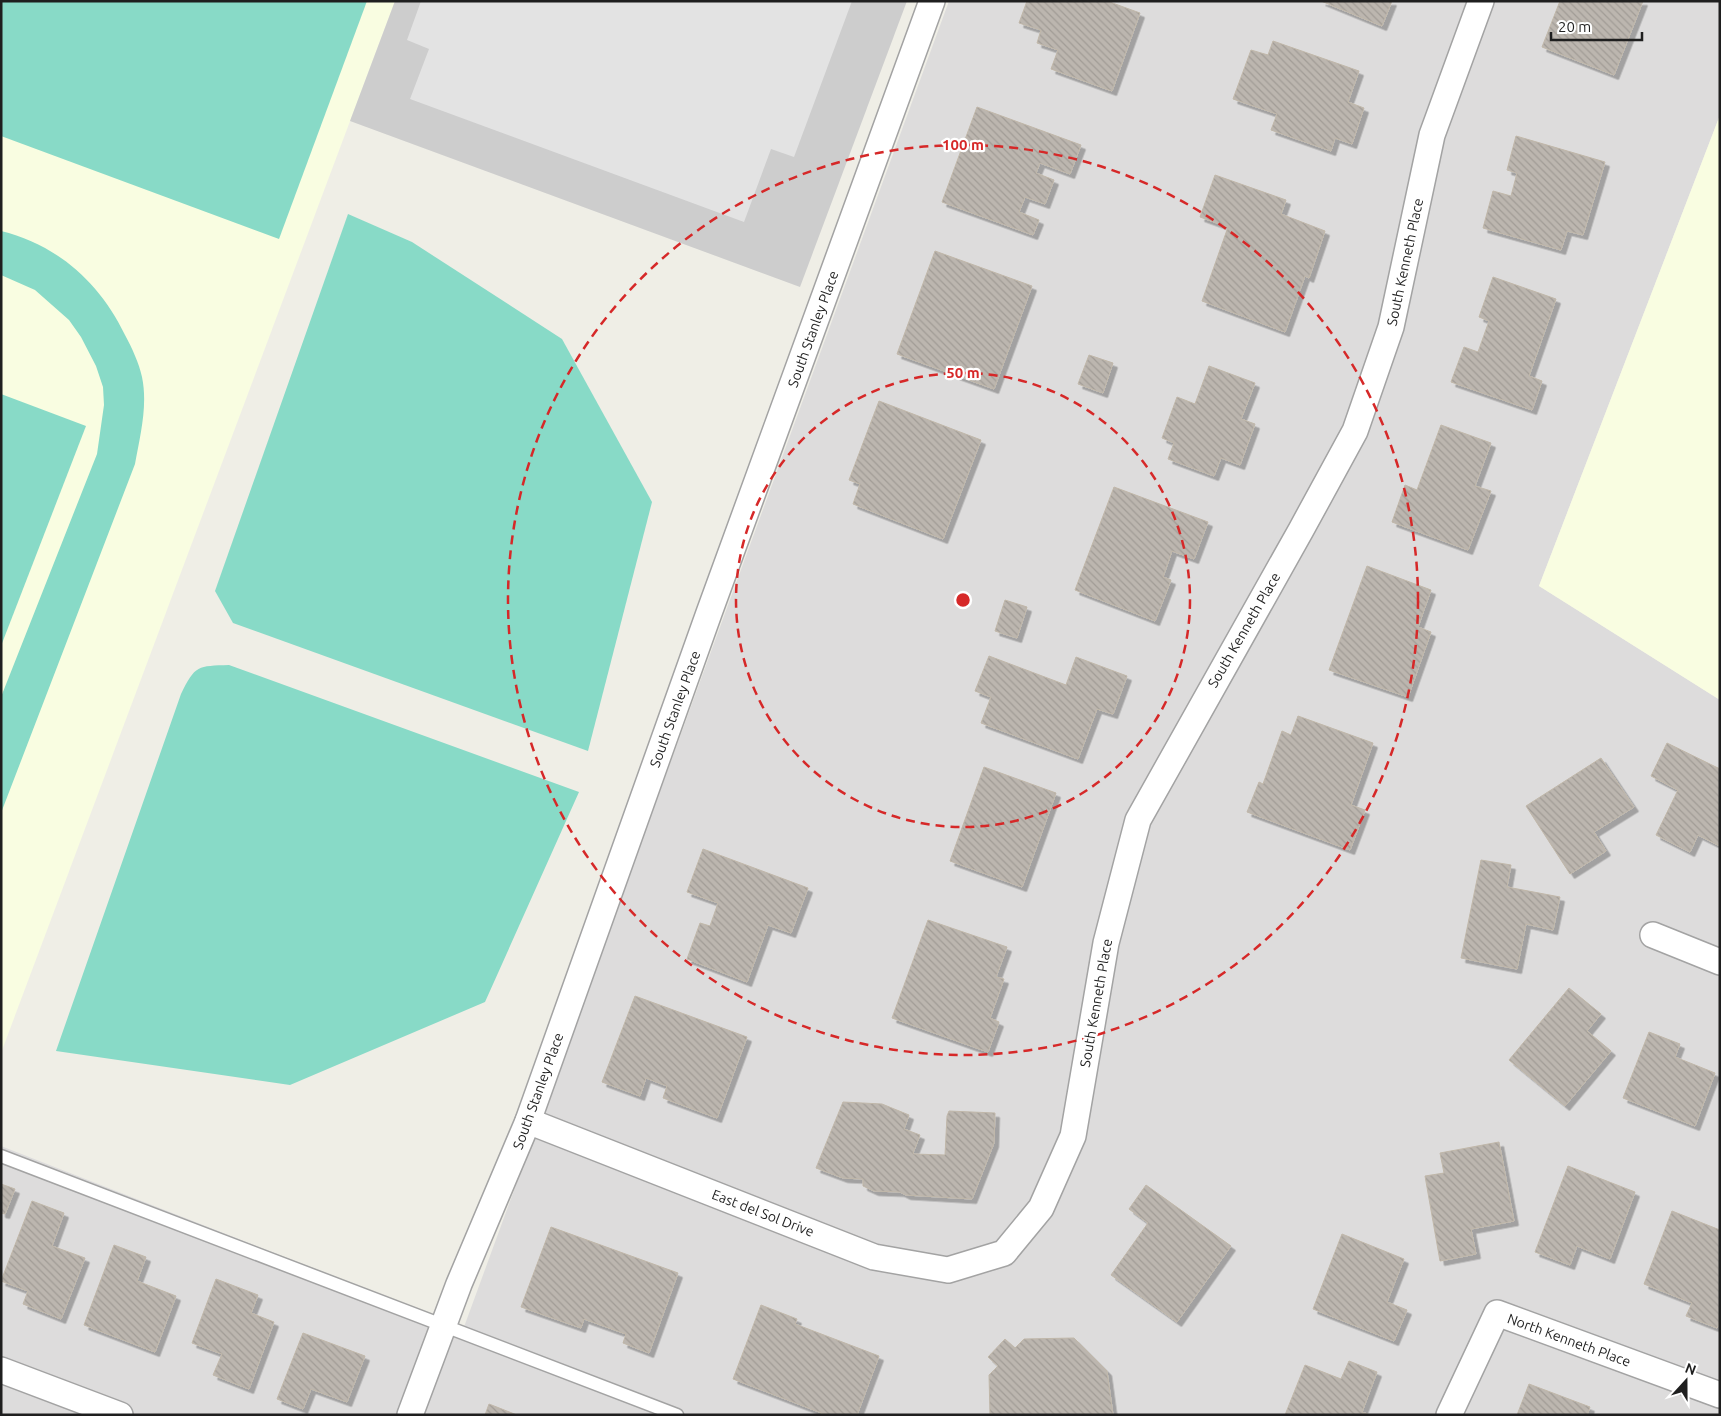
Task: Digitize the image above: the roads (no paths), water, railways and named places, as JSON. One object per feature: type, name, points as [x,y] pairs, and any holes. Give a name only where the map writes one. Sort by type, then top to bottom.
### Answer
[{"type":"street","name":"South Stanley Place","points":[[410,1415],[443,1325],[528,1121],[709,613],[932,1]]},
{"type":"street","name":"South Kenneth Place","points":[[1004,1253],[1041,1208],[1073,1136],[1106,943],[1138,820],[1302,530],[1356,430],[1391,327],[1432,134],[1481,1]]},
{"type":"street","points":[[1654,935],[1720,962]]},
{"type":"street","name":"East del Sol Drive","points":[[528,1121],[874,1257],[948,1270],[1004,1253]]},
{"type":"street","name":"North Kenneth Place","points":[[1449,1415],[1497,1313],[1720,1395]]},
{"type":"street","points":[[1,1370],[120,1415]]},
{"type":"lane","points":[[1,1156],[677,1415]]}]
